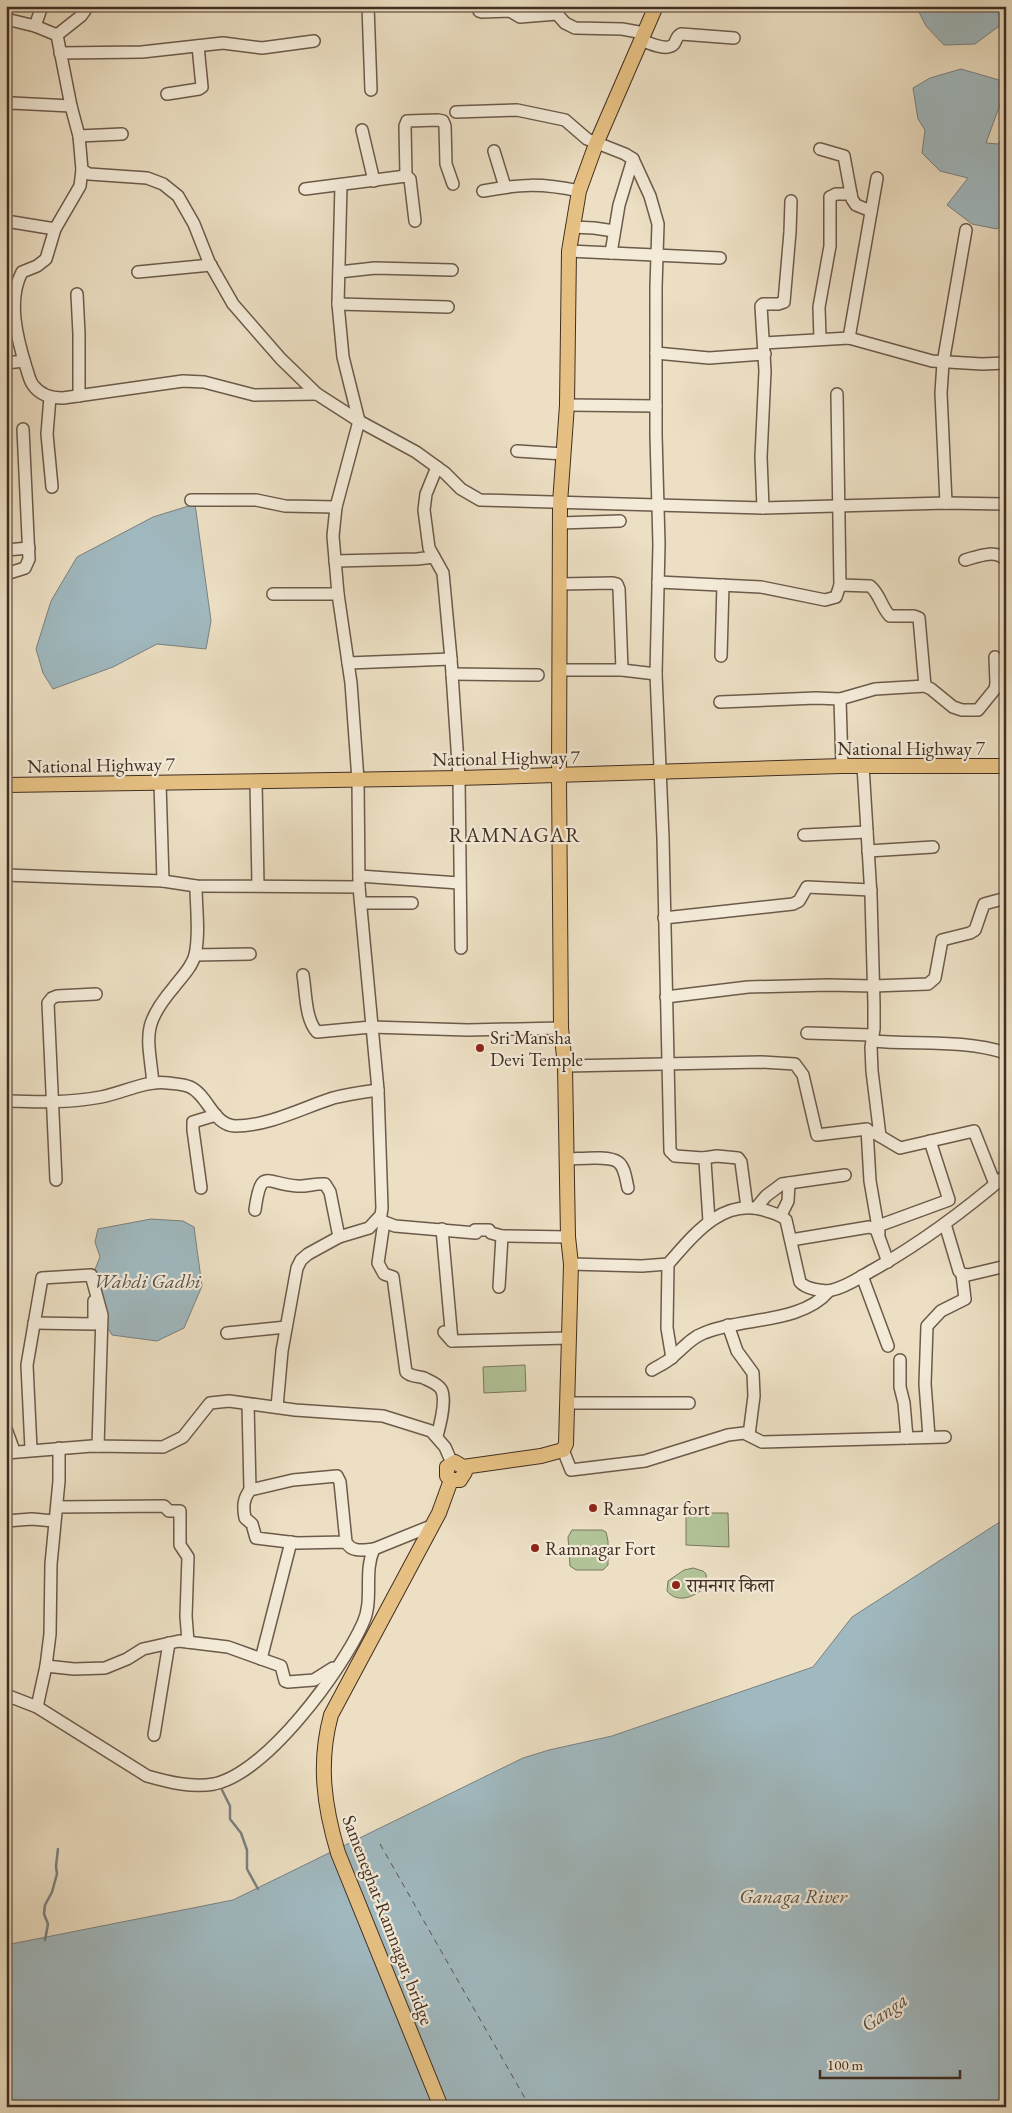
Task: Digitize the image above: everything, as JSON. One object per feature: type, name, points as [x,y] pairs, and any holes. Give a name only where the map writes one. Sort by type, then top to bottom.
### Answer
[{"type":"main road","points":[[458,1465],[541,1456],[563,1450],[567,1433],[571,1264],[568,1237],[565,1066],[561,1028],[559,776],[560,503],[568,405],[569,251],[579,191],[596,144],[656,6]]},
{"type":"main road","name":"National Highway 7","points":[[6,785],[559,776],[842,766],[1006,766]]},
{"type":"main road","name":"Sameneghat-Ramnagar, bridge","points":[[441,2107],[338,1853],[328,1819],[323,1785],[325,1736],[331,1715],[431,1526],[446,1496],[450,1480],[460,1480],[463,1477],[458,1465]]},
{"type":"street","points":[[35,26],[42,6]]},
{"type":"street","points":[[57,35],[81,16],[88,6]]},
{"type":"street","points":[[368,6],[371,90]]},
{"type":"street","points":[[478,6],[482,12],[514,10],[520,17],[557,14],[566,24],[575,28],[622,29],[664,47],[674,44],[677,36],[681,34],[734,38]]},
{"type":"street","points":[[6,19],[35,26],[57,35]]},
{"type":"street","points":[[57,35],[79,136],[82,170],[80,186],[54,229],[46,259],[37,266],[22,272],[18,279],[11,310],[32,384],[39,391],[50,397],[79,396],[183,380],[204,382],[254,395],[317,394]]},
{"type":"street","points":[[60,53],[142,52],[224,43],[262,48],[314,41]]},
{"type":"street","points":[[167,94],[202,87],[198,46]]},
{"type":"street","points":[[6,105],[12,103],[71,106]]},
{"type":"street","points":[[456,112],[517,110],[565,120],[583,136],[596,144],[625,154],[633,159],[645,184],[656,216],[658,232],[656,406],[659,505],[656,674],[670,1151],[675,1156],[738,1158],[741,1162],[752,1208]]},
{"type":"street","points":[[415,221],[410,179],[406,176],[407,121],[443,121],[445,126],[446,164],[454,184]]},
{"type":"street","points":[[362,130],[374,181]]},
{"type":"street","points":[[79,136],[122,134]]},
{"type":"street","points":[[820,149],[844,156],[850,194],[856,206],[871,212]]},
{"type":"street","points":[[494,151],[505,187]]},
{"type":"street","points":[[611,253],[619,205],[633,159]]},
{"type":"street","points":[[82,170],[89,174],[147,178],[163,184],[178,196],[194,224],[211,264],[233,304],[281,360],[317,394],[359,421],[416,452],[437,467],[461,489],[480,500],[763,508],[946,503],[1006,504]]},
{"type":"street","points":[[304,189],[406,176]]},
{"type":"street","points":[[849,338],[877,178]]},
{"type":"street","points":[[483,191],[540,184],[579,191]]},
{"type":"street","points":[[341,185],[338,304],[343,357],[359,421],[336,507],[333,528],[338,594],[351,683],[358,780],[359,881],[378,1090],[382,1208],[378,1263],[384,1274],[393,1277],[406,1372],[410,1375],[422,1377],[441,1388],[443,1396],[437,1436]]},
{"type":"street","points":[[820,339],[819,307],[830,246],[830,197],[836,194],[850,194]]},
{"type":"street","points":[[763,508],[761,456],[766,390],[761,306],[766,303],[781,304],[784,302],[790,201]]},
{"type":"street","points":[[6,221],[54,229]]},
{"type":"street","points":[[572,228],[594,228],[614,231]]},
{"type":"street","points":[[946,503],[941,412],[943,363],[966,230]]},
{"type":"street","points":[[569,251],[720,258]]},
{"type":"street","points":[[138,272],[211,264]]},
{"type":"street","points":[[339,272],[375,268],[452,270]]},
{"type":"street","points":[[77,294],[80,334],[79,396]]},
{"type":"street","points":[[338,304],[448,308]]},
{"type":"street","points":[[656,353],[709,358],[820,339],[849,338],[943,363],[1006,363]]},
{"type":"street","points":[[6,363],[24,361]]},
{"type":"street","points":[[658,582],[773,588],[825,600],[836,597],[840,585],[836,394]]},
{"type":"street","points":[[50,397],[47,434],[52,486]]},
{"type":"street","points":[[568,405],[656,406]]},
{"type":"street","points":[[6,574],[25,568],[29,559],[23,429]]},
{"type":"street","points":[[517,451],[564,454]]},
{"type":"street","points":[[437,467],[424,502],[424,510],[429,548],[442,567],[451,659],[459,778],[460,948]]},
{"type":"street","points":[[190,500],[256,500],[285,506],[336,507]]},
{"type":"street","points":[[560,523],[620,521]]},
{"type":"street","points":[[6,550],[29,548]]},
{"type":"street","points":[[965,560],[995,554],[1001,555],[1006,560]]},
{"type":"street","points":[[335,561],[434,557]]},
{"type":"street","points":[[560,584],[617,584],[619,589],[622,670]]},
{"type":"street","points":[[721,656],[723,584]]},
{"type":"street","points":[[840,585],[870,586],[877,592],[890,616],[914,616],[918,618],[925,686]]},
{"type":"street","points":[[274,594],[338,594]]},
{"type":"street","points":[[720,702],[816,698],[840,699],[876,689],[925,686],[953,707],[962,710],[978,710],[995,690],[995,657]]},
{"type":"street","points":[[348,663],[451,659]]},
{"type":"street","points":[[560,670],[622,670],[656,674]]},
{"type":"street","points":[[452,674],[538,675]]},
{"type":"street","points":[[840,699],[842,766]]},
{"type":"street","points":[[863,766],[871,890],[873,1089],[880,1136]]},
{"type":"street","points":[[256,782],[258,885]]},
{"type":"street","points":[[160,783],[163,881]]},
{"type":"street","points":[[804,835],[867,832]]},
{"type":"street","points":[[868,851],[933,847]]},
{"type":"street","points":[[6,875],[163,881],[196,886],[359,881],[459,884]]},
{"type":"street","points":[[153,1083],[148,1032],[149,1023],[162,1000],[184,974],[195,955],[197,936],[196,886]]},
{"type":"street","points":[[664,918],[793,904],[799,901],[807,887],[871,890]]},
{"type":"street","points":[[666,997],[748,987],[928,984],[935,978],[942,940],[975,930],[984,904],[1006,898]]},
{"type":"street","points":[[361,903],[412,903]]},
{"type":"street","points":[[195,955],[250,954]]},
{"type":"street","points":[[303,975],[310,1017],[313,1027],[317,1032],[371,1027],[468,1030],[561,1028]]},
{"type":"street","points":[[56,1180],[54,1102],[48,1003],[57,996],[96,994]]},
{"type":"street","points":[[807,1033],[934,1042],[994,1049],[1006,1053]]},
{"type":"street","points":[[565,1066],[761,1062],[795,1064],[803,1075],[817,1135],[867,1128],[900,1148],[974,1131],[995,1184]]},
{"type":"street","points":[[6,1101],[54,1102],[102,1097],[153,1083],[190,1086],[196,1090],[216,1115],[226,1124],[234,1126],[269,1120],[334,1098],[378,1090]]},
{"type":"street","points":[[201,1188],[193,1126],[194,1122],[198,1120],[216,1115]]},
{"type":"street","points":[[867,1128],[870,1181],[878,1230],[888,1262]]},
{"type":"street","points":[[791,1240],[869,1227],[878,1230],[949,1200],[930,1141]]},
{"type":"street","points":[[567,1159],[604,1158],[617,1161],[622,1167],[628,1188]]},
{"type":"street","points":[[703,1158],[709,1221]]},
{"type":"street","points":[[752,1208],[776,1187],[789,1183],[845,1175]]},
{"type":"street","points":[[652,1370],[672,1358],[686,1342],[702,1333],[728,1325],[778,1317],[817,1302],[829,1291],[888,1262],[945,1224],[1006,1175]]},
{"type":"street","points":[[255,1210],[257,1190],[265,1180],[298,1186],[325,1184],[330,1192],[339,1237]]},
{"type":"street","points":[[781,1215],[788,1201],[789,1183]]},
{"type":"street","points":[[571,1264],[642,1266],[668,1264],[709,1221],[726,1212],[752,1208],[781,1215],[788,1225],[797,1278],[806,1287],[829,1291]]},
{"type":"street","points":[[381,1220],[395,1226],[476,1233],[475,1230],[489,1230],[491,1233],[502,1236],[568,1237]]},
{"type":"street","points":[[276,1407],[286,1327],[300,1260],[339,1237],[369,1228],[381,1220]]},
{"type":"street","points":[[929,1437],[925,1384],[927,1326],[941,1311],[965,1299],[962,1274],[959,1271],[945,1224]]},
{"type":"street","points":[[442,1229],[452,1341]]},
{"type":"street","points":[[499,1287],[502,1236]]},
{"type":"street","points":[[668,1264],[667,1328],[672,1358]]},
{"type":"street","points":[[962,1274],[968,1275],[1006,1266]]},
{"type":"street","points":[[31,1449],[27,1365],[42,1278],[90,1275],[102,1315],[98,1446]]},
{"type":"street","points":[[862,1276],[888,1346]]},
{"type":"street","points":[[34,1323],[94,1324],[94,1286]]},
{"type":"street","points":[[728,1325],[737,1351],[753,1373],[754,1396],[750,1435]]},
{"type":"street","points":[[227,1333],[286,1327]]},
{"type":"street","points":[[444,1332],[452,1341],[568,1338]]},
{"type":"street","points":[[900,1360],[900,1387],[904,1403],[907,1438]]},
{"type":"street","points":[[6,1429],[10,1452],[31,1449],[98,1446],[163,1447],[183,1437],[210,1403],[229,1401],[383,1416],[431,1431],[437,1436],[458,1465]]},
{"type":"street","points":[[567,1403],[689,1403]]},
{"type":"street","points":[[248,1404],[250,1490]]},
{"type":"street","points":[[563,1450],[571,1470],[644,1461],[716,1438],[744,1433],[762,1442],[945,1437]]},
{"type":"street","points":[[37,1707],[46,1666],[51,1614],[51,1564],[54,1521],[57,1507],[59,1448]]},
{"type":"street","points":[[346,1542],[291,1542],[255,1537],[252,1524],[245,1518],[243,1506],[246,1495],[250,1490],[293,1480],[338,1477],[346,1542],[348,1547],[357,1551],[374,1549],[431,1526]]},
{"type":"street","points":[[57,1507],[164,1506],[169,1511],[180,1511],[180,1545],[188,1557],[186,1616],[188,1642]]},
{"type":"street","points":[[6,1521],[32,1519],[54,1521]]},
{"type":"street","points":[[261,1659],[291,1542]]},
{"type":"street","points":[[6,1695],[37,1707],[147,1776],[181,1783],[215,1784],[258,1761],[290,1729],[315,1700],[364,1622],[368,1591],[368,1569],[370,1557],[374,1549]]},
{"type":"street","points":[[46,1666],[74,1669],[105,1668],[127,1659],[143,1649],[168,1643],[188,1642],[228,1647],[281,1666],[284,1677],[288,1682],[314,1680],[340,1662]]},
{"type":"street","points":[[154,1735],[168,1643]]},
{"type":"green space","points":[[525,1365],[526,1391],[484,1393],[483,1367]]},
{"type":"green space","points":[[686,1513],[728,1513],[729,1547],[686,1545]]},
{"type":"green space","points":[[572,1530],[602,1530],[606,1532],[608,1565],[603,1570],[576,1570],[570,1566],[568,1537]]},
{"type":"green space","points":[[693,1568],[706,1574],[707,1585],[698,1593],[687,1597],[676,1598],[671,1595],[667,1591],[668,1581],[684,1570]]},
{"type":"water","points":[[916,6],[1006,6],[1006,21],[975,44],[944,45],[926,26]]},
{"type":"water","points":[[961,69],[1006,82],[1006,88],[986,143],[998,144],[1006,132],[1006,220],[997,229],[972,224],[947,205],[968,178],[940,171],[922,153],[925,130],[918,119],[913,88],[930,78]]},
{"type":"water","points":[[195,504],[211,621],[206,649],[157,644],[113,667],[53,689],[43,673],[36,649],[51,601],[77,557],[153,517]]},
{"type":"water","name":"Wahdi Gadhi","points":[[151,1219],[183,1221],[194,1227],[202,1286],[184,1328],[157,1341],[112,1335],[96,1309],[92,1277],[100,1257],[95,1242],[98,1229]]},
{"type":"water","name":"Ganaga River","points":[[1006,1518],[1006,2107],[6,2107],[6,1945],[233,1900],[523,1758],[549,1750],[612,1736],[813,1667],[852,1617]]},
{"type":"waterway","name":"RAMNAGAR","points":[[222,1790],[230,1806],[230,1819],[241,1833],[247,1850],[247,1869],[258,1889]]},
{"type":"waterway","name":"RAMNAGAR","points":[[45,1940],[48,1924],[44,1914],[45,1905],[52,1892],[57,1874],[58,1849]]},
{"type":"ferry route","points":[[380,1844],[530,2107]]},
{"type":"place","name":"Sri Mansha Devi Temple","points":[[480,1048]]},
{"type":"place","name":"Ramnagar fort","points":[[593,1508]]},
{"type":"place","name":"Ramnagar Fort","points":[[535,1548]]},
{"type":"place","name":"रामनगर किला","points":[[676,1585]]},
{"type":"district","name":"RAMNAGAR","points":[[515,834]]},
{"type":"water label","name":"Ganga","points":[[884,2012]]}]
